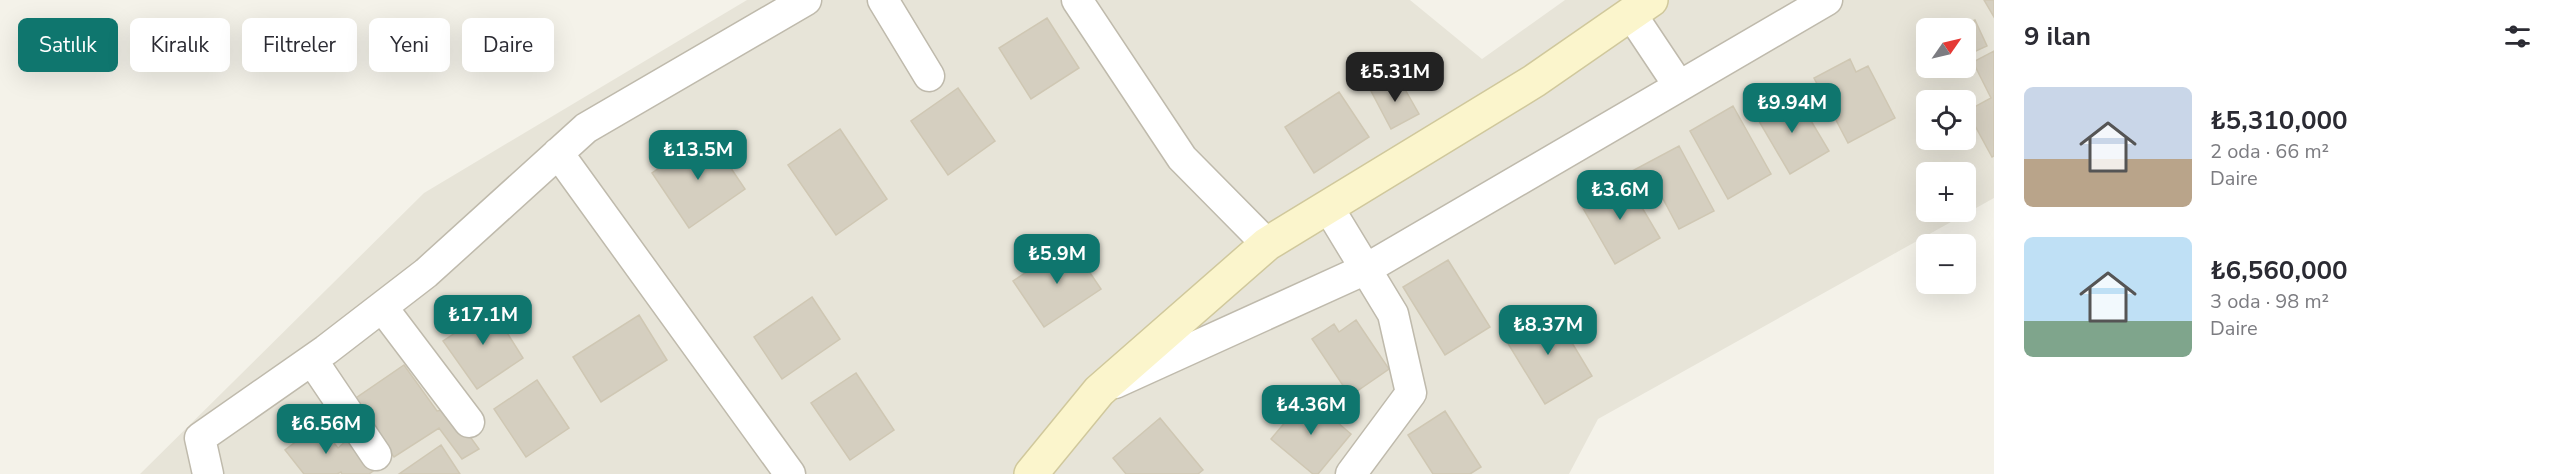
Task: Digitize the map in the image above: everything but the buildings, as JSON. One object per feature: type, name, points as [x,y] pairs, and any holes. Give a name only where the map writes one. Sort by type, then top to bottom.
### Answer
[{"type":"street","points":[[208,474],[200,438],[312,360],[426,273],[586,128],[806,0]]},
{"type":"street","points":[[882,0],[929,76]]},
{"type":"street","points":[[1077,0],[1182,158],[1267,244]]},
{"type":"street","points":[[1099,391],[1366,269],[1827,0]]},
{"type":"street","points":[[1031,474],[1099,391],[1267,244],[1534,81],[1641,7],[1679,86]]},
{"type":"street","points":[[558,153],[790,474]]},
{"type":"street","points":[[1328,207],[1393,314],[1411,393],[1351,474]]},
{"type":"street","points":[[382,307],[469,422]]},
{"type":"street","points":[[312,360],[376,455]]},
{"type":"shaded area","points":[[747,0],[1410,0],[1482,59],[1565,0],[1994,0],[1994,198],[1976,208],[1976,162],[1916,162],[1916,222],[1951,222],[1929,234],[1916,234],[1916,242],[1598,419],[1569,474],[140,474],[424,193]]}]
